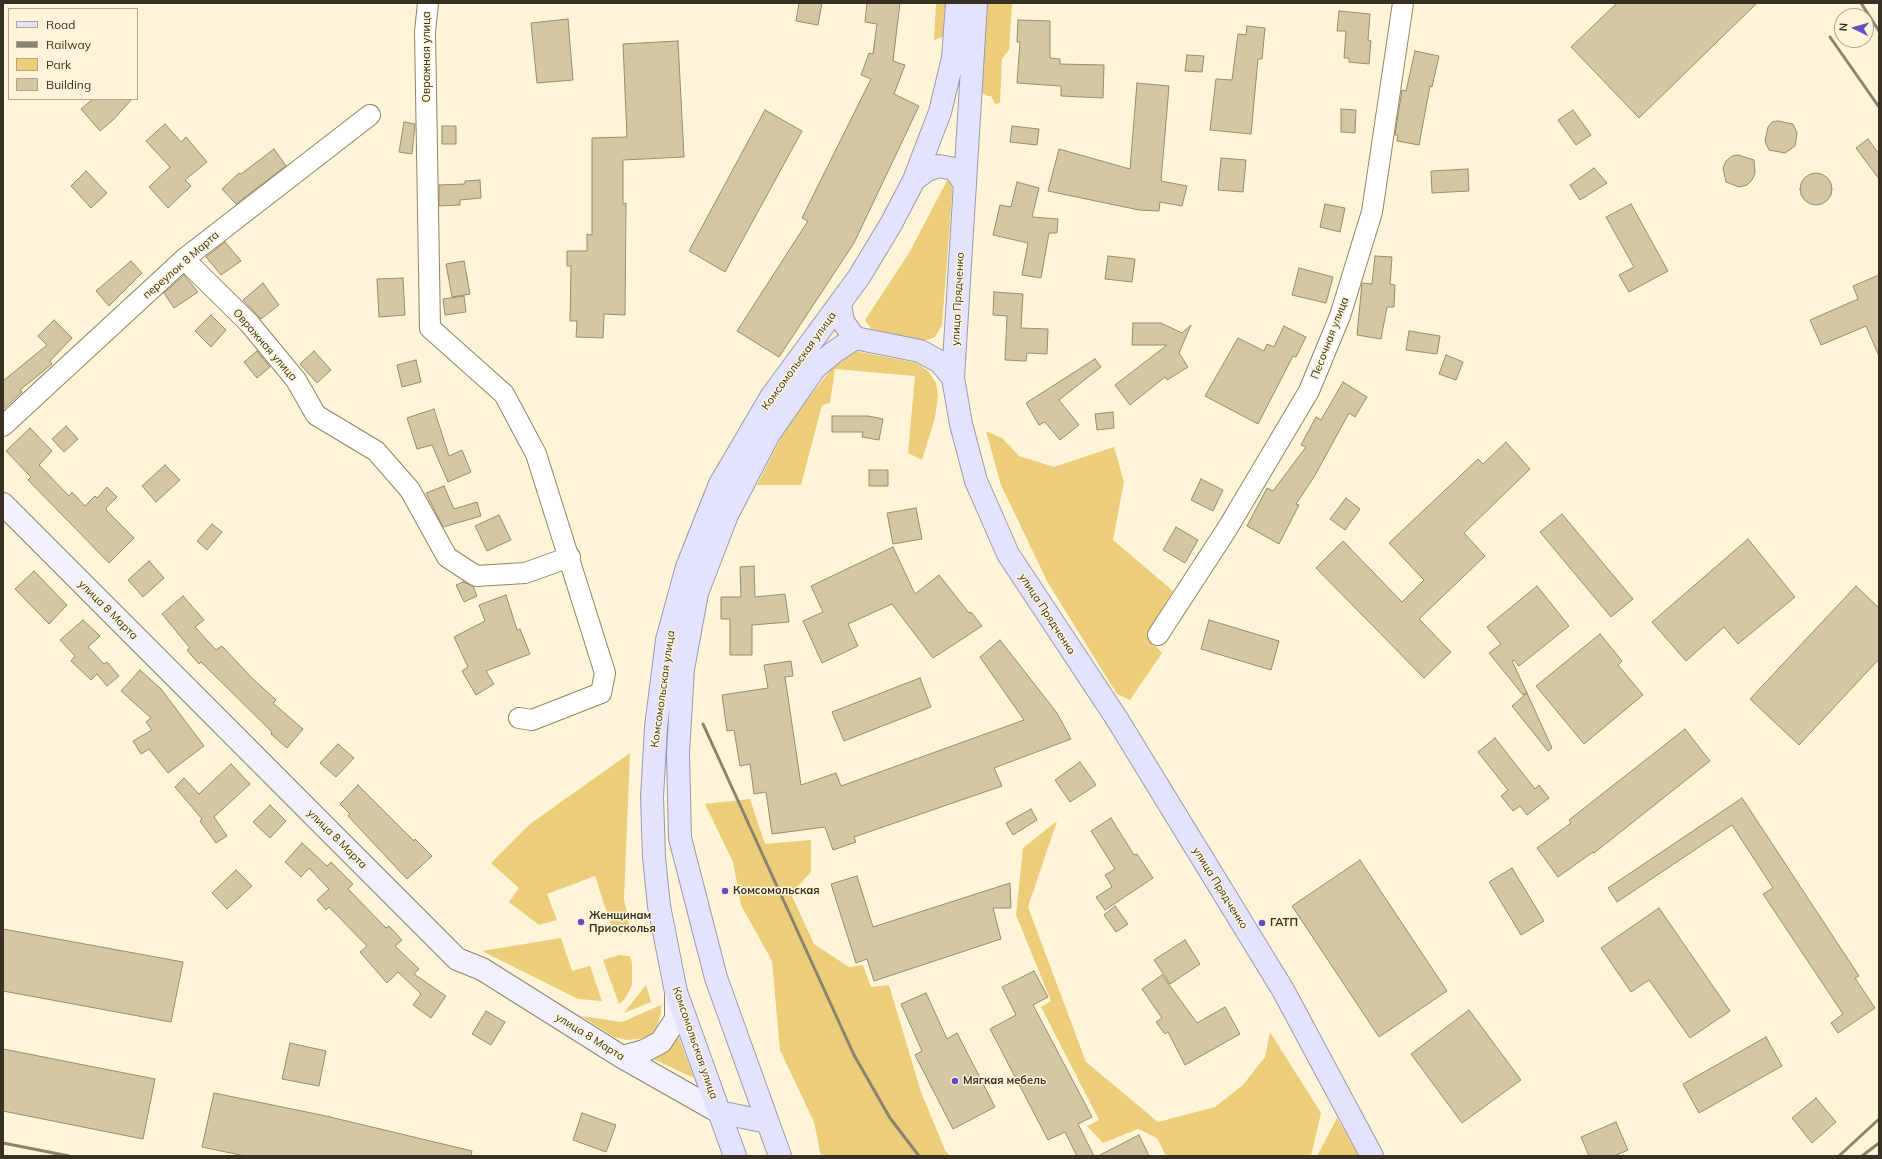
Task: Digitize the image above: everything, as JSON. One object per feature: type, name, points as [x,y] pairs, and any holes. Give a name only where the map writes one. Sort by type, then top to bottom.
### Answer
[{"type":"main road","points":[[914,180],[940,112],[953,58],[956,3]]},
{"type":"main road","name":"улица Прядченко","points":[[976,3],[953,378],[961,424],[976,481],[1008,554],[1117,719],[1283,990],[1372,1156]]},
{"type":"main road","points":[[914,180],[927,170],[939,166],[954,169],[965,184]]},
{"type":"main road","name":"Комсомольская улица","points":[[735,1156],[676,992],[659,906],[654,857],[652,797],[656,727],[668,640],[687,566],[720,484],[771,397],[840,304],[891,224],[914,180]]},
{"type":"main road","points":[[840,304],[843,322],[855,338],[920,351],[940,362],[953,378]]},
{"type":"main road","points":[[920,351],[941,346],[956,331]]},
{"type":"main road","name":"Комсомольская улица","points":[[778,1153],[716,978],[680,838],[678,753],[683,669],[697,593],[727,514],[769,434],[815,368],[834,352],[855,338]]},
{"type":"main road","name":"улица 8 Марта","points":[[3,504],[457,959],[482,969],[622,1057],[719,1112]]},
{"type":"main road","points":[[622,1057],[644,1051],[661,1042],[676,1019],[676,992]]},
{"type":"main road","points":[[719,1112],[767,1122]]},
{"type":"street","name":"Овражная улица","points":[[184,259],[249,323],[296,380],[316,415],[376,451],[381,456],[410,490],[447,558],[476,576],[525,573],[570,558],[536,454],[504,394],[430,328],[425,32],[428,3]]},
{"type":"street","name":"Песочная улица","points":[[1158,636],[1227,529],[1309,391],[1340,316],[1372,212],[1403,3]]},
{"type":"street","name":"переулок 8 Марта","points":[[3,426],[184,259],[370,115]]},
{"type":"street","points":[[520,718],[532,720],[601,693],[605,672],[570,558]]},
{"type":"green space","points":[[936,3],[952,3],[946,36],[934,40]]},
{"type":"green space","points":[[987,3],[1012,3],[1009,50],[1002,59],[1000,103],[995,104],[991,96],[987,96],[982,92]]},
{"type":"green space","points":[[948,179],[953,182],[942,325],[935,337],[921,342],[871,329],[865,320],[909,253]]},
{"type":"green space","points":[[855,351],[917,363],[928,371],[936,383],[938,395],[935,418],[922,460],[908,453],[915,376],[835,369],[830,403],[822,405],[801,485],[757,485],[788,424],[841,357]]},
{"type":"green space","points":[[986,431],[1002,438],[1019,456],[1054,467],[1114,447],[1124,482],[1113,540],[1173,591],[1146,635],[1162,653],[1130,700],[1117,694],[1048,583],[1001,485]]},
{"type":"green space","points":[[630,753],[624,899],[630,928],[613,931],[595,876],[547,894],[557,920],[539,925],[509,902],[519,888],[491,863],[530,824]]},
{"type":"green space","points":[[750,799],[765,844],[811,840],[811,872],[791,894],[814,944],[849,967],[863,965],[871,987],[889,985],[921,1092],[945,1150],[950,1156],[821,1156],[814,1122],[780,1050],[772,961],[741,905],[733,862],[705,804]]},
{"type":"green space","points":[[1057,821],[1028,907],[1086,1062],[1158,1122],[1215,1107],[1243,1085],[1265,1057],[1270,1032],[1321,1113],[1311,1156],[1166,1156],[1157,1138],[1138,1129],[1103,1143],[1087,1126],[1099,1120],[1041,1007],[1051,1001],[1016,915],[1023,848]]},
{"type":"green space","points":[[561,938],[572,971],[590,966],[602,1001],[578,999],[482,951]]},
{"type":"green space","points":[[619,955],[630,956],[632,963],[632,985],[625,999],[619,1004],[603,960]]},
{"type":"green space","points":[[646,985],[651,1002],[624,1013]]},
{"type":"green space","points":[[661,1005],[661,1013],[657,1026],[651,1035],[640,1039],[627,1040],[614,1037],[581,1016],[622,1022]]},
{"type":"green space","points":[[678,1035],[694,1078],[653,1059],[668,1048]]},
{"type":"green space","points":[[1337,1118],[1359,1156],[1317,1156]]},
{"type":"building","points":[[799,3],[822,3],[818,25],[796,21]]},
{"type":"building","points":[[867,3],[900,3],[893,61],[905,65],[894,94],[919,106],[854,243],[779,357],[737,331],[808,221],[802,218],[871,79],[861,75],[869,53],[873,54],[877,24],[865,22]]},
{"type":"building","points":[[1617,3],[1757,3],[1639,118],[1571,47]]},
{"type":"building","points":[[1339,11],[1370,14],[1368,40],[1371,41],[1369,64],[1349,62],[1349,58],[1344,58],[1346,31],[1337,31]]},
{"type":"building","points":[[568,19],[573,80],[537,83],[531,23]]},
{"type":"building","points":[[1018,20],[1050,21],[1050,58],[1060,59],[1060,64],[1104,65],[1103,98],[1061,96],[1061,86],[1017,83],[1020,42],[1017,42]]},
{"type":"building","points":[[1247,26],[1265,28],[1262,59],[1258,59],[1251,134],[1210,130],[1216,79],[1232,80],[1238,34],[1246,35]]},
{"type":"building","points":[[678,41],[684,157],[623,160],[623,204],[626,203],[625,315],[604,314],[603,338],[576,337],[577,321],[570,321],[571,266],[567,266],[567,251],[587,251],[587,234],[592,235],[592,138],[627,137],[623,44]]},
{"type":"building","points":[[1415,51],[1439,56],[1432,87],[1430,86],[1419,145],[1397,141],[1398,135],[1395,135],[1402,90],[1406,91]]},
{"type":"building","points":[[1187,55],[1204,56],[1202,72],[1185,71]]},
{"type":"building","points":[[1137,83],[1169,86],[1161,181],[1187,186],[1182,206],[1160,202],[1159,211],[1139,210],[1048,191],[1059,149],[1130,169]]},
{"type":"building","points":[[92,100],[131,100],[113,120],[100,131],[81,109]]},
{"type":"building","points":[[1341,109],[1356,110],[1355,133],[1341,132]]},
{"type":"building","points":[[765,110],[802,131],[725,272],[689,251]]},
{"type":"building","points":[[1573,110],[1591,135],[1576,145],[1558,120]]},
{"type":"building","points":[[1778,121],[1793,124],[1797,133],[1795,146],[1785,153],[1769,150],[1765,141],[1768,127],[1772,122]]},
{"type":"building","points":[[404,122],[415,124],[412,154],[399,152]]},
{"type":"building","points":[[165,124],[181,142],[186,137],[207,162],[185,180],[191,186],[168,208],[149,187],[170,167],[146,141]]},
{"type":"building","points":[[442,126],[456,126],[456,144],[442,144]]},
{"type":"building","points":[[1012,126],[1039,129],[1037,145],[1010,142]]},
{"type":"building","points":[[1868,139],[1879,154],[1879,179],[1856,148]]},
{"type":"building","points":[[274,149],[286,166],[236,204],[222,189],[239,173],[241,174]]},
{"type":"building","points":[[1738,155],[1754,160],[1755,173],[1752,180],[1747,185],[1739,187],[1726,182],[1723,168],[1726,161],[1732,156]]},
{"type":"building","points":[[1221,158],[1246,160],[1243,192],[1218,190]]},
{"type":"building","points":[[1594,168],[1607,183],[1580,200],[1570,185]]},
{"type":"building","points":[[1468,169],[1469,191],[1432,193],[1431,171]]},
{"type":"building","points":[[86,171],[107,193],[91,208],[71,186]]},
{"type":"building","points":[[1813,173],[1819,173],[1829,180],[1832,189],[1831,195],[1825,202],[1819,205],[1813,205],[1803,198],[1800,192],[1800,186],[1807,176]]},
{"type":"building","points":[[480,180],[481,198],[460,200],[460,205],[439,206],[439,185],[465,184],[465,181]]},
{"type":"building","points":[[1017,182],[1039,188],[1032,217],[1058,219],[1057,233],[1049,233],[1041,278],[1022,275],[1028,243],[993,235],[1000,205],[1011,207]]},
{"type":"building","points":[[1325,204],[1345,208],[1340,232],[1320,227]]},
{"type":"building","points":[[1631,204],[1668,271],[1629,292],[1619,275],[1634,267],[1606,217]]},
{"type":"building","points":[[225,242],[241,261],[221,275],[206,257]]},
{"type":"building","points":[[1108,256],[1135,259],[1132,282],[1105,279]]},
{"type":"building","points":[[1375,256],[1392,257],[1390,284],[1395,285],[1394,307],[1387,307],[1381,339],[1357,335],[1362,283],[1372,284]]},
{"type":"building","points":[[131,261],[142,273],[109,306],[96,291]]},
{"type":"building","points":[[464,261],[470,294],[452,297],[446,264]]},
{"type":"building","points":[[1299,268],[1333,277],[1326,303],[1292,295]]},
{"type":"building","points":[[184,275],[198,292],[174,308],[164,293]]},
{"type":"building","points":[[1879,275],[1879,356],[1866,326],[1821,345],[1810,320],[1858,299],[1853,286]]},
{"type":"building","points":[[403,278],[405,315],[379,317],[377,279]]},
{"type":"building","points":[[263,283],[279,305],[261,319],[243,300]]},
{"type":"building","points":[[994,292],[1023,294],[1021,328],[1048,329],[1047,354],[1027,353],[1026,361],[1005,360],[1007,316],[993,315]]},
{"type":"building","points":[[464,296],[466,312],[445,315],[443,299]]},
{"type":"building","points":[[211,315],[226,330],[211,347],[195,331]]},
{"type":"building","points":[[54,320],[72,338],[50,361],[52,364],[20,390],[22,392],[3,409],[3,381],[47,345],[38,336]]},
{"type":"building","points":[[1133,323],[1161,323],[1182,333],[1191,325],[1179,353],[1188,367],[1167,380],[1165,377],[1130,405],[1115,385],[1167,345],[1132,345]]},
{"type":"building","points":[[1284,326],[1306,337],[1296,357],[1293,356],[1258,424],[1205,396],[1238,338],[1264,351],[1267,344],[1274,347]]},
{"type":"building","points":[[1409,331],[1440,336],[1437,354],[1406,350]]},
{"type":"building","points":[[257,351],[270,367],[257,378],[244,362]]},
{"type":"building","points":[[314,351],[331,370],[317,383],[300,364]]},
{"type":"building","points":[[1446,355],[1463,362],[1456,380],[1439,374]]},
{"type":"building","points":[[1095,359],[1101,367],[1059,400],[1079,425],[1060,440],[1045,422],[1039,425],[1026,403]]},
{"type":"building","points":[[416,360],[421,382],[402,387],[397,365]]},
{"type":"building","points":[[1343,382],[1367,397],[1355,417],[1349,413],[1314,477],[1296,504],[1299,505],[1279,544],[1247,526],[1267,488],[1273,491],[1306,447],[1301,445],[1316,417],[1321,420]]},
{"type":"building","points":[[434,409],[449,456],[462,450],[471,472],[448,482],[432,445],[417,449],[407,418]]},
{"type":"building","points":[[1113,412],[1114,428],[1097,430],[1095,414]]},
{"type":"building","points":[[832,416],[868,416],[883,419],[879,440],[862,437],[863,432],[832,432]]},
{"type":"building","points":[[66,426],[78,439],[64,452],[52,439]]},
{"type":"building","points":[[30,428],[52,451],[39,465],[69,496],[72,492],[85,506],[95,496],[97,498],[107,487],[117,497],[106,508],[107,511],[134,538],[109,563],[28,480],[31,477],[6,451]]},
{"type":"building","points":[[1506,442],[1530,469],[1464,533],[1485,556],[1419,619],[1451,652],[1424,678],[1316,568],[1343,541],[1402,602],[1424,580],[1389,543],[1478,459],[1483,464]]},
{"type":"building","points":[[165,465],[180,480],[156,502],[142,486]]},
{"type":"building","points":[[869,470],[888,470],[888,486],[869,486]]},
{"type":"building","points":[[1201,479],[1223,490],[1213,511],[1191,500]]},
{"type":"building","points":[[444,486],[454,509],[477,502],[481,516],[443,527],[426,493]]},
{"type":"building","points":[[1346,498],[1360,509],[1345,530],[1330,519]]},
{"type":"building","points":[[916,508],[922,539],[893,544],[887,513]]},
{"type":"building","points":[[1562,514],[1633,599],[1611,617],[1540,532]]},
{"type":"building","points":[[499,515],[511,540],[487,551],[475,526]]},
{"type":"building","points":[[212,524],[222,532],[207,550],[197,541]]},
{"type":"building","points":[[1176,527],[1198,540],[1185,563],[1163,550]]},
{"type":"building","points":[[1748,539],[1795,597],[1738,644],[1724,627],[1686,661],[1652,622]]},
{"type":"building","points":[[893,547],[915,594],[939,575],[969,613],[971,612],[982,626],[933,658],[892,604],[848,624],[858,646],[822,663],[803,621],[823,612],[811,586]]},
{"type":"building","points":[[149,561],[164,578],[143,597],[128,580]]},
{"type":"building","points":[[754,566],[755,597],[785,594],[789,622],[752,625],[752,655],[730,655],[730,619],[721,619],[721,597],[741,597],[740,567]]},
{"type":"building","points":[[34,571],[67,605],[49,624],[15,589]]},
{"type":"building","points":[[463,582],[473,586],[477,596],[464,602],[456,585]]},
{"type":"building","points":[[1537,586],[1569,626],[1519,666],[1514,660],[1512,661],[1527,693],[1523,695],[1489,653],[1501,644],[1487,627]]},
{"type":"building","points":[[1856,586],[1879,608],[1879,659],[1799,745],[1750,699]]},
{"type":"building","points":[[506,595],[517,630],[520,629],[530,654],[486,671],[494,684],[476,695],[462,671],[468,667],[454,637],[485,621],[479,605]]},
{"type":"building","points":[[183,596],[204,620],[195,627],[216,650],[222,646],[252,678],[276,700],[273,703],[303,729],[287,748],[271,734],[272,732],[201,662],[199,664],[187,650],[190,648],[162,614]]},
{"type":"building","points":[[83,620],[100,636],[88,647],[104,664],[107,662],[119,676],[107,686],[97,674],[91,680],[71,661],[75,656],[60,640]]},
{"type":"building","points":[[1209,620],[1279,641],[1271,670],[1201,649]]},
{"type":"building","points":[[1600,634],[1622,661],[1618,665],[1643,695],[1584,744],[1536,686]]},
{"type":"building","points":[[1000,640],[1057,713],[1071,739],[994,768],[1002,786],[854,837],[856,842],[833,850],[825,827],[772,834],[766,792],[754,794],[750,764],[740,766],[734,730],[727,731],[722,695],[768,688],[764,665],[791,661],[793,676],[785,677],[801,785],[836,773],[841,786],[1024,720],[980,657]]},
{"type":"building","points":[[140,670],[161,689],[204,746],[168,773],[149,749],[141,754],[133,741],[152,730],[146,722],[151,718],[121,691]]},
{"type":"building","points":[[920,678],[931,707],[844,741],[832,712]]},
{"type":"building","points":[[1527,693],[1552,748],[1548,751],[1512,706]]},
{"type":"building","points":[[1685,729],[1710,761],[1594,853],[1593,852],[1558,877],[1537,848],[1571,823],[1569,820]]},
{"type":"building","points":[[1495,738],[1535,789],[1539,785],[1549,798],[1527,815],[1520,806],[1513,811],[1501,796],[1508,790],[1478,752]]},
{"type":"building","points":[[338,744],[354,758],[336,777],[320,763]]},
{"type":"building","points":[[1080,762],[1096,785],[1070,802],[1055,780]]},
{"type":"building","points":[[231,764],[250,784],[214,817],[227,836],[216,843],[200,821],[202,819],[175,787],[184,778],[199,794]]},
{"type":"building","points":[[358,785],[414,841],[415,839],[432,856],[407,879],[348,816],[350,814],[340,804]]},
{"type":"building","points":[[1742,798],[1859,976],[1855,978],[1875,1008],[1838,1033],[1831,1023],[1843,1014],[1763,894],[1773,888],[1732,825],[1617,902],[1608,888]]},
{"type":"building","points":[[270,805],[286,821],[270,838],[253,822]]},
{"type":"building","points":[[1031,809],[1037,820],[1013,835],[1006,823]]},
{"type":"building","points":[[1111,818],[1134,855],[1137,854],[1153,878],[1105,910],[1096,897],[1112,887],[1105,875],[1115,869],[1091,831]]},
{"type":"building","points":[[302,843],[327,866],[331,862],[353,884],[348,889],[386,928],[389,926],[402,940],[395,946],[419,969],[414,974],[446,996],[431,1018],[413,1005],[421,994],[398,972],[387,983],[360,952],[367,946],[329,907],[326,910],[317,900],[329,889],[309,868],[301,877],[285,862]]},
{"type":"building","points":[[1360,860],[1447,991],[1379,1037],[1292,906]]},
{"type":"building","points":[[1512,868],[1544,921],[1521,935],[1489,882]]},
{"type":"building","points":[[236,870],[252,886],[227,909],[212,893]]},
{"type":"building","points":[[857,876],[873,927],[1010,883],[1011,908],[993,908],[1001,939],[874,981],[867,959],[856,963],[831,884]]},
{"type":"building","points":[[1115,906],[1128,924],[1116,932],[1104,915]]},
{"type":"building","points":[[1659,908],[1730,1011],[1690,1038],[1649,980],[1631,992],[1601,948]]},
{"type":"building","points":[[3,929],[183,962],[171,1022],[3,991]]},
{"type":"building","points":[[1185,940],[1200,964],[1170,984],[1154,960]]},
{"type":"building","points":[[1034,971],[1048,997],[1033,1005],[1092,1117],[1078,1124],[1094,1156],[1077,1156],[1065,1132],[1048,1140],[990,1029],[1016,1015],[1002,987]]},
{"type":"building","points":[[1162,975],[1197,1023],[1225,1007],[1240,1034],[1185,1065],[1168,1032],[1165,1034],[1156,1022],[1162,1018],[1142,989]]},
{"type":"building","name":"Мягкая мебель","points":[[926,993],[947,1039],[957,1033],[995,1107],[953,1129],[915,1055],[922,1051],[901,1004]]},
{"type":"building","points":[[1469,1010],[1521,1080],[1462,1123],[1411,1054]]},
{"type":"building","points":[[486,1011],[505,1022],[491,1045],[472,1034]]},
{"type":"building","points":[[1766,1037],[1782,1066],[1699,1113],[1683,1084]]},
{"type":"building","points":[[290,1043],[326,1051],[319,1086],[282,1079]]},
{"type":"building","points":[[3,1049],[155,1079],[143,1139],[3,1111]]},
{"type":"building","points":[[214,1093],[326,1116],[472,1151],[471,1156],[245,1156],[202,1147]]},
{"type":"building","points":[[1816,1098],[1836,1122],[1812,1143],[1792,1118]]},
{"type":"building","points":[[582,1113],[616,1125],[606,1152],[573,1140]]},
{"type":"building","points":[[1616,1122],[1628,1150],[1614,1156],[1589,1156],[1581,1137]]},
{"type":"building","points":[[1139,1135],[1149,1156],[1098,1156]]},
{"type":"railway","points":[[1861,3],[1879,31]]},
{"type":"railway","points":[[1830,37],[1879,107]]},
{"type":"railway","points":[[703,724],[854,1055],[890,1118],[919,1156]]},
{"type":"railway","points":[[1839,1156],[1879,1119]]},
{"type":"railway","points":[[3,1143],[69,1156]]},
{"type":"railway","points":[[1862,1156],[1879,1143]]},
{"type":"place","name":"Комсомольская","points":[[725,891]]},
{"type":"place","name":"Женщинам Приосколья","points":[[581,922]]},
{"type":"place","name":"ГАТП","points":[[1262,923]]},
{"type":"place","name":"Мягкая мебель","points":[[955,1081]]}]
